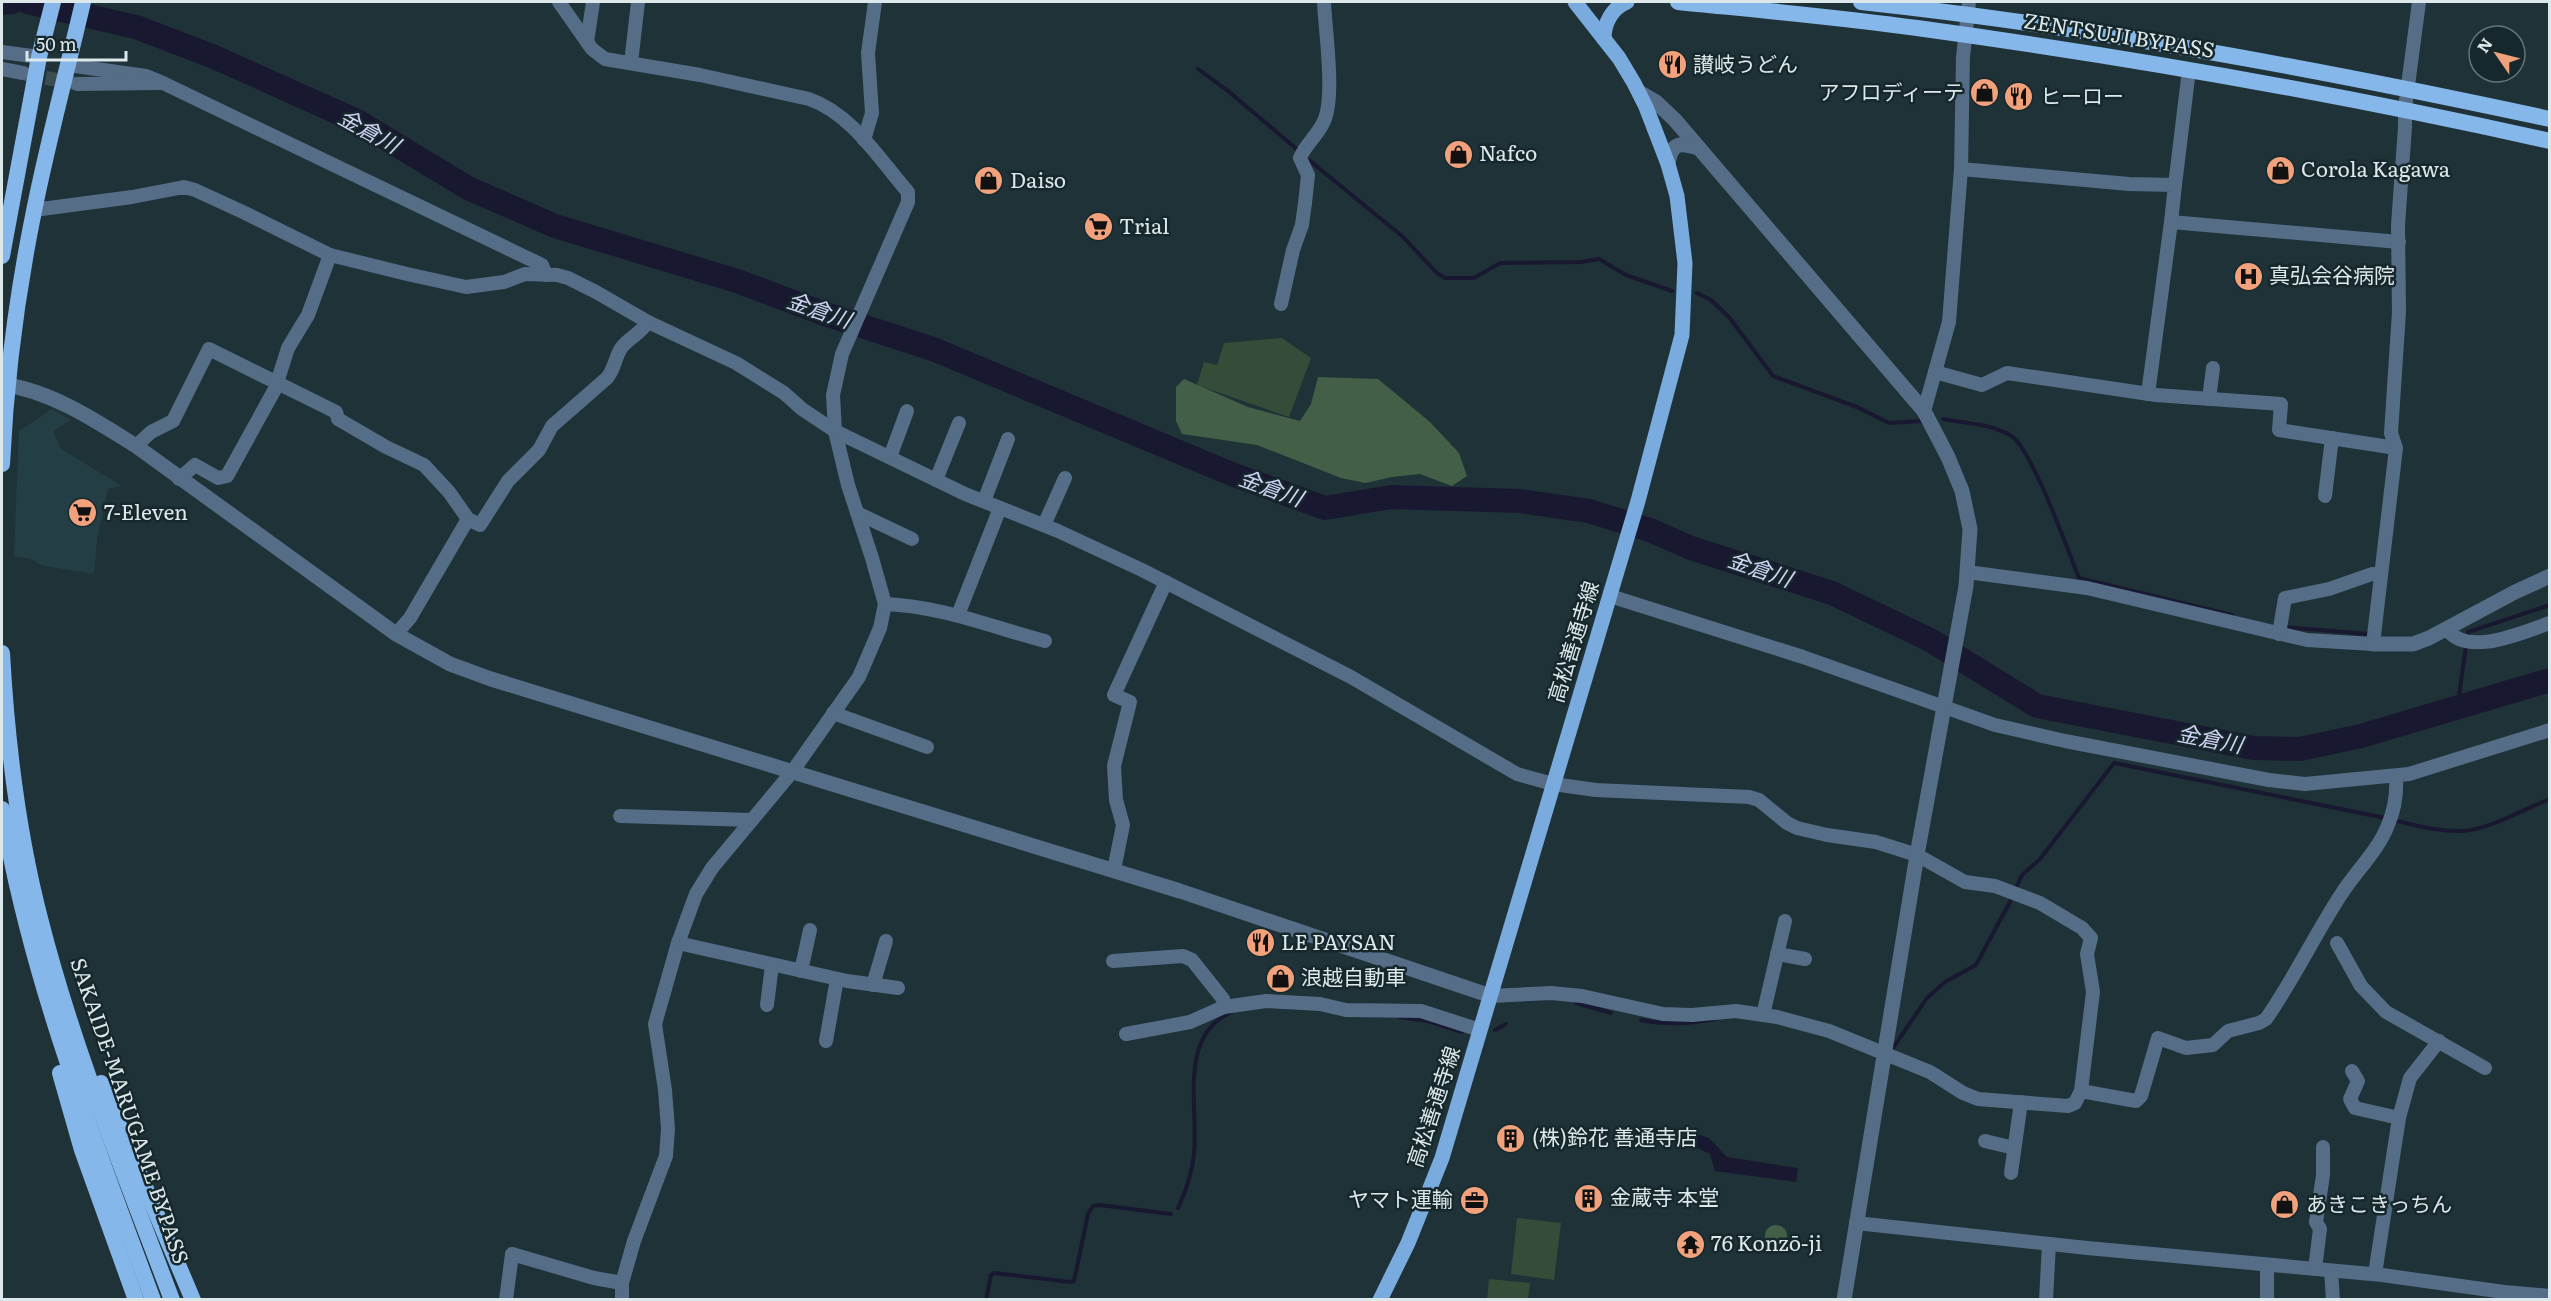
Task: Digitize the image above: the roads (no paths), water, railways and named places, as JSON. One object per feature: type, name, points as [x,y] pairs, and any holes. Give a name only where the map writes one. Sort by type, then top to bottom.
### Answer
[{"type":"highway","points":[[2,256],[39,57],[53,2]]},
{"type":"highway","points":[[2,464],[4,384],[17,306],[34,210],[83,2]]},
{"type":"highway","name":"ZENTSUJI BYPASS","points":[[1678,2],[1964,35],[2189,70],[2405,108],[2550,141]]},
{"type":"highway","name":"ZENTSUJI BYPASS","points":[[1861,2],[1968,8],[2407,88],[2550,120]]},
{"type":"highway","name":"SAKAIDE-MARUGAME BYPASS","points":[[2,653],[6,717],[19,817],[40,921],[102,1116],[172,1299]]},
{"type":"highway","name":"SAKAIDE-MARUGAME BYPASS","points":[[2,809],[7,868],[87,1121],[153,1299]]},
{"type":"highway","points":[[26,926],[42,1008],[76,1128],[136,1299]]},
{"type":"highway","points":[[61,991],[193,1299]]},
{"type":"main road","name":"高松善通寺線","points":[[1380,1299],[1408,1243],[1442,1158],[1638,501],[1682,335],[1685,263],[1677,196],[1668,164],[1639,92],[1619,58],[1575,2]]},
{"type":"main road","points":[[1604,39],[1606,23],[1614,10],[1627,2]]},
{"type":"street","points":[[559,2],[586,42],[605,59],[825,104],[838,113],[864,140],[908,192],[908,202],[842,354],[833,395],[836,430],[848,485],[885,604],[880,628],[859,677],[792,772],[712,868],[702,885],[678,943],[655,1024],[665,1090],[668,1129],[666,1156],[634,1241],[622,1283],[622,1299]]},
{"type":"street","points":[[586,42],[593,2]]},
{"type":"street","points":[[631,63],[638,2]]},
{"type":"street","points":[[864,140],[872,113],[868,53],[875,2]]},
{"type":"street","points":[[1281,304],[1293,250],[1302,225],[1308,170],[1301,154],[1324,122],[1329,95],[1324,2]]},
{"type":"street","points":[[2373,644],[2396,448],[2391,433],[2399,312],[2398,242],[2405,108],[2419,2]]},
{"type":"street","points":[[1924,411],[1949,322],[1961,169],[1964,35],[1968,8]]},
{"type":"street","points":[[2,52],[39,57]]},
{"type":"street","points":[[68,65],[146,76],[163,82],[542,265],[546,275]]},
{"type":"street","points":[[2,69],[23,73]]},
{"type":"street","points":[[2148,394],[2189,70]]},
{"type":"street","points":[[77,84],[149,85],[163,82]]},
{"type":"street","points":[[1639,92],[1656,102],[1700,148],[1924,411],[1948,457],[1962,491],[1970,529],[1967,572],[1917,855],[1844,1299]]},
{"type":"street","points":[[1668,164],[1670,153],[1682,143],[1700,148]]},
{"type":"street","points":[[1961,169],[2129,184],[2175,185]]},
{"type":"street","points":[[4,384],[37,393],[83,413],[136,446],[396,634],[450,664],[491,679],[1114,870],[1491,996],[1551,993],[1582,996],[1663,1014],[1692,1015],[1736,1011],[1763,1015],[1829,1031],[1930,1072],[1978,1099],[2068,1106],[2075,1103],[2081,1091],[2093,992],[2088,961],[2091,938],[2082,928],[2040,903],[1995,886],[1965,882],[1917,855],[1876,842],[1797,828],[1787,823],[1759,800],[1749,797],[1596,790],[1553,784],[1517,774],[1351,677],[1166,582],[1044,525],[936,480],[836,430],[736,363],[648,322],[568,278],[525,274],[504,282],[466,287],[330,255],[235,208],[184,187],[132,197],[34,210]]},
{"type":"street","points":[[2170,222],[2398,242]]},
{"type":"street","points":[[179,479],[195,465],[218,478],[226,476],[275,389],[288,348],[308,315],[330,255]]},
{"type":"street","points":[[136,446],[151,432],[173,421],[209,349],[336,412],[338,419],[386,447],[424,465],[449,492],[468,519],[480,525],[508,481],[539,450],[552,426],[607,378],[613,370],[620,349],[644,330],[648,322]]},
{"type":"street","points":[[2209,399],[2213,368]]},
{"type":"street","points":[[1935,372],[1982,385],[2007,373],[2148,394],[2282,404],[2279,430],[2396,448]]},
{"type":"street","points":[[890,457],[907,411]]},
{"type":"street","points":[[936,480],[959,423]]},
{"type":"street","points":[[2325,496],[2332,438]]},
{"type":"street","points":[[984,501],[1008,439]]},
{"type":"street","points":[[1044,525],[1065,478]]},
{"type":"street","points":[[958,615],[1000,508]]},
{"type":"street","points":[[857,513],[912,539]]},
{"type":"street","points":[[396,634],[410,618],[468,519]]},
{"type":"street","points":[[1967,572],[2087,588],[2280,629],[2307,640],[2373,644],[2413,644],[2550,576]]},
{"type":"street","points":[[2280,629],[2284,598],[2329,589],[2372,574],[2381,574]]},
{"type":"street","points":[[1114,870],[1123,825],[1116,800],[1114,766],[1130,702],[1114,695],[1166,582]]},
{"type":"street","points":[[1610,594],[1803,657],[1995,725],[2065,741],[2269,780],[2305,784],[2396,776],[2466,758],[2550,730]]},
{"type":"street","points":[[885,604],[909,605],[958,615],[1045,641]]},
{"type":"street","points":[[2447,629],[2453,638],[2465,641],[2496,641],[2550,623]]},
{"type":"street","points":[[833,713],[927,747]]},
{"type":"street","points":[[2081,1091],[2136,1101],[2141,1096],[2158,1038],[2186,1048],[2213,1045],[2228,1031],[2266,1019],[2333,907],[2355,873],[2374,851],[2388,826],[2397,786],[2396,776]]},
{"type":"street","points":[[620,816],[752,820]]},
{"type":"street","points":[[1763,1015],[1785,921]]},
{"type":"street","points":[[801,971],[810,930]]},
{"type":"street","points":[[873,985],[886,941]]},
{"type":"street","points":[[678,943],[837,979],[898,988]]},
{"type":"street","points":[[2337,943],[2361,986],[2386,1012],[2485,1068]]},
{"type":"street","points":[[1777,954],[1804,959]]},
{"type":"street","points":[[1113,961],[1183,956],[1192,960],[1222,999],[1224,1007]]},
{"type":"street","points":[[766,1005],[772,965]]},
{"type":"street","points":[[825,1041],[837,979]]},
{"type":"street","points":[[1126,1034],[1190,1022],[1224,1007],[1266,1001],[1320,1004],[1346,1010],[1421,1011],[1480,1030]]},
{"type":"street","points":[[2375,1274],[2399,1118],[2410,1078],[2439,1041]]},
{"type":"street","points":[[2352,1071],[2358,1081],[2350,1099],[2355,1108],[2399,1118]]},
{"type":"street","points":[[2011,1173],[2021,1102]]},
{"type":"street","points":[[1985,1142],[2014,1148]]},
{"type":"street","points":[[2315,1269],[2320,1229],[2316,1222],[2323,1174],[2323,1147]]},
{"type":"street","points":[[1856,1223],[2049,1244],[2375,1274],[2500,1296],[2550,1296]]},
{"type":"street","points":[[2046,1299],[2049,1244]]},
{"type":"street","points":[[506,1299],[512,1254],[594,1278],[622,1283]]},
{"type":"street","points":[[2267,1265],[2267,1299]]},
{"type":"street","points":[[2331,1271],[2333,1299]]},
{"type":"waterway","name":"金倉川","points":[[2,3],[12,2]]},
{"type":"waterway","name":"金倉川","points":[[27,2],[136,27],[212,56],[357,121],[468,188],[555,226],[737,281],[825,314],[933,349],[1229,473],[1325,508],[1391,497],[1520,501],[1589,511],[1650,530],[1691,548],[1832,593],[1930,640],[2037,706],[2254,748],[2300,749],[2361,736],[2550,680]]},
{"type":"waterway","points":[[1198,69],[1228,91],[1299,151]]},
{"type":"waterway","points":[[1304,156],[1402,236],[1437,273],[1445,278],[1474,278],[1500,263],[1581,262],[1599,259],[1626,275],[1672,291]]},
{"type":"waterway","points":[[1697,293],[1711,300],[1729,317],[1773,376],[1857,407],[1889,423],[1923,421]]},
{"type":"waterway","points":[[1943,419],[1994,428],[2010,435],[2019,443],[2038,478],[2079,578],[2232,615]]},
{"type":"waterway","points":[[2457,709],[2468,632],[2550,605]]},
{"type":"waterway","points":[[2283,627],[2369,634]]},
{"type":"waterway","points":[[2016,888],[2022,875],[2040,859],[2114,763],[2385,818]]},
{"type":"waterway","points":[[2397,821],[2446,831],[2472,830],[2550,799]]},
{"type":"waterway","points":[[1893,1048],[1927,998],[1945,982],[1976,965],[2012,898]]},
{"type":"waterway","points":[[1576,1003],[1611,1013]]},
{"type":"waterway","points":[[1178,1208],[1188,1182],[1194,1154],[1194,1074],[1197,1055],[1204,1037],[1215,1023],[1232,1012]]},
{"type":"waterway","points":[[1399,1017],[1428,1021],[1462,1032]]},
{"type":"waterway","points":[[1641,1020],[1678,1023],[1715,1019]]},
{"type":"waterway","points":[[1495,1030],[1506,1024]]},
{"type":"waterway","points":[[986,1300],[991,1275],[994,1273],[1074,1281],[1088,1214],[1093,1206],[1171,1214]]},
{"type":"tunnel","points":[[25,74],[74,83]]},
{"type":"place","name":"讃岐うどん","points":[[1672,65]]},
{"type":"place","name":"アフロディーテ","points":[[1985,93]]},
{"type":"place","name":"ヒーロー","points":[[2019,97]]},
{"type":"place","name":"Nafco","points":[[1458,154]]},
{"type":"place","name":"Corola Kagawa","points":[[2280,170]]},
{"type":"place","name":"Daiso","points":[[989,181]]},
{"type":"place","name":"Trial","points":[[1098,227]]},
{"type":"place","name":"真弘会谷病院","points":[[2248,276]]},
{"type":"place","name":"7-Eleven","points":[[83,513]]},
{"type":"place","name":"LE PAYSAN","points":[[1260,943]]},
{"type":"place","name":"浪越自動車","points":[[1280,978]]},
{"type":"place","name":"(株)鈴花 善通寺店","points":[[1511,1138]]},
{"type":"place","name":"金蔵寺 本堂","points":[[1589,1198]]},
{"type":"place","name":"ヤマト運輸","points":[[1474,1200]]},
{"type":"place","name":"あきこきっちん","points":[[2285,1205]]},
{"type":"place","name":"76 Konzō-ji","points":[[1690,1244]]}]
